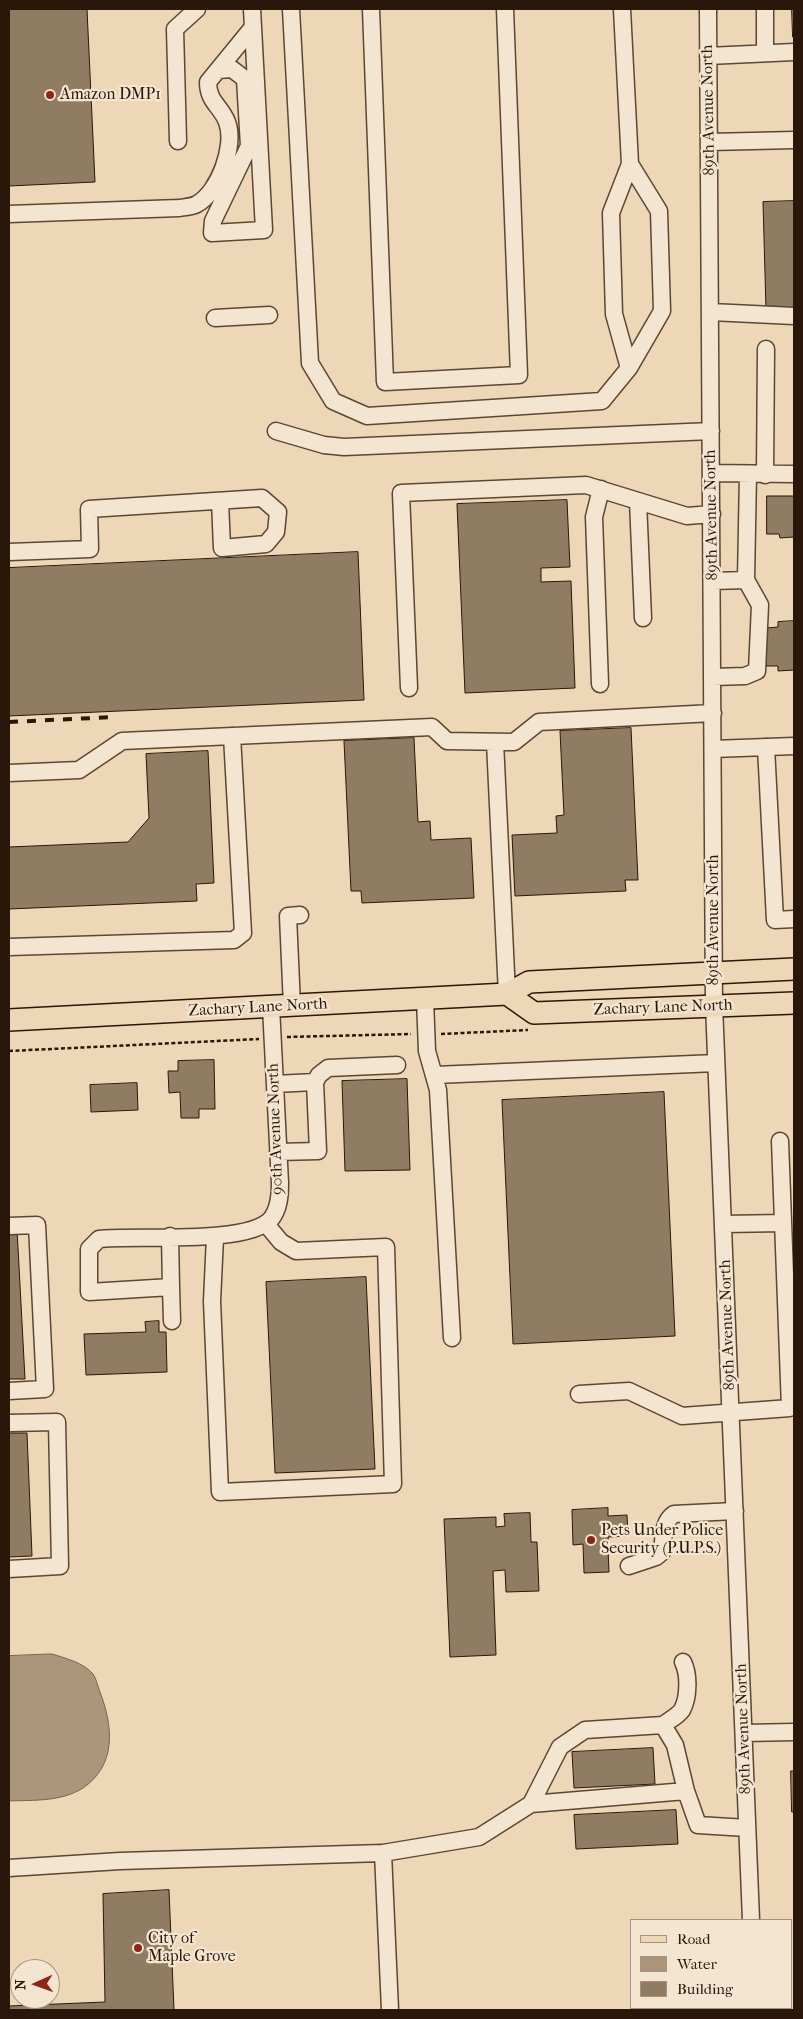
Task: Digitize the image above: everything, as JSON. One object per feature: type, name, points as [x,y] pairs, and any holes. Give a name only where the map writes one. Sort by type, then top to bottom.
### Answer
[{"type":"main road","name":"Zachary Lane North","points":[[9,1020],[507,994],[529,982],[794,968]]},
{"type":"main road","name":"Zachary Lane North","points":[[507,994],[534,1013],[794,1003]]},
{"type":"street","points":[[178,141],[175,29],[197,9]]},
{"type":"street","points":[[218,70],[232,69],[245,79],[249,146],[213,221],[212,233],[264,230],[252,9]]},
{"type":"street","points":[[291,9],[310,363],[333,401],[368,416],[602,401],[629,368],[662,311],[659,210],[630,164]]},
{"type":"street","points":[[371,9],[385,382],[519,375],[505,9]]},
{"type":"street","points":[[622,9],[630,164],[611,213],[614,314],[629,368]]},
{"type":"street","name":"89th Avenue North","points":[[708,9],[713,581],[714,1005],[732,1411],[751,1919]]},
{"type":"street","points":[[765,9],[765,53]]},
{"type":"street","points":[[9,214],[179,208],[198,204],[211,191],[226,161],[230,146],[227,120],[208,92],[208,82],[253,27]]},
{"type":"street","points":[[708,56],[794,52]]},
{"type":"street","points":[[710,142],[794,140]]},
{"type":"street","points":[[711,312],[794,316]]},
{"type":"street","points":[[215,318],[269,315]]},
{"type":"street","points":[[713,677],[745,676],[757,670],[760,606],[746,580],[757,474],[766,349]]},
{"type":"street","points":[[276,431],[324,446],[344,446],[711,431]]},
{"type":"street","points":[[712,473],[794,474]]},
{"type":"street","points":[[409,688],[402,493],[586,485],[688,516],[712,514]]},
{"type":"street","points":[[600,684],[594,518],[601,489]]},
{"type":"street","points":[[9,552],[90,549],[89,509],[220,501]]},
{"type":"street","points":[[638,501],[643,618]]},
{"type":"street","points":[[713,581],[746,580]]},
{"type":"street","points":[[9,773],[79,770],[122,741],[432,727],[447,742],[514,742],[540,722],[713,714]]},
{"type":"street","points":[[9,947],[234,940],[243,932],[232,736]]},
{"type":"street","points":[[495,742],[507,994]]},
{"type":"street","points":[[713,749],[794,746]]},
{"type":"street","points":[[766,747],[775,920],[794,919]]},
{"type":"street","name":"90th Avenue North","points":[[266,1224],[276,1211],[279,1203],[275,1084],[288,916],[300,915]]},
{"type":"street","points":[[425,999],[427,1051],[438,1090],[452,1338]]},
{"type":"street","points":[[435,1075],[716,1063]]},
{"type":"street","points":[[278,1152],[318,1150],[316,1082],[319,1075],[328,1068],[397,1065]]},
{"type":"street","points":[[275,1084],[316,1082]]},
{"type":"street","points":[[579,1394],[629,1391],[682,1416],[792,1408],[780,1141]]},
{"type":"street","points":[[724,1224],[783,1223]]},
{"type":"street","points":[[171,1287],[89,1292],[89,1249],[99,1239],[170,1236],[214,1237],[241,1233],[266,1224],[281,1242],[296,1251],[386,1246],[393,1484],[220,1492],[212,1301],[214,1237]]},
{"type":"street","points":[[9,1226],[37,1225],[45,1389],[9,1391]]},
{"type":"street","points":[[170,1236],[172,1321]]},
{"type":"street","points":[[9,1423],[57,1422],[60,1566],[9,1569]]},
{"type":"street","points":[[629,1566],[656,1557],[662,1552],[665,1527],[668,1518],[674,1514],[735,1511]]},
{"type":"street","points":[[531,1804],[560,1747],[585,1730],[663,1726],[682,1710],[686,1694],[687,1670],[683,1662]]},
{"type":"street","points":[[663,1726],[675,1745],[686,1791],[698,1825],[747,1828]]},
{"type":"street","points":[[744,1733],[794,1732]]},
{"type":"street","points":[[9,1868],[120,1861],[383,1853],[478,1837],[531,1804],[686,1791]]},
{"type":"street","points":[[383,1853],[390,2010]]},
{"type":"path","points":[[293,1037],[535,1030]]},
{"type":"path","points":[[9,1051],[252,1039]]},
{"type":"water","points":[[52,1654],[80,1664],[94,1676],[108,1718],[109,1744],[107,1756],[102,1768],[94,1779],[74,1793],[56,1798],[9,1801],[9,1656]]},
{"type":"building","name":"Amazon DMP1","points":[[9,9],[87,9],[95,182],[9,186]]},
{"type":"building","points":[[792,9],[794,9],[794,37],[793,37]]},
{"type":"building","points":[[794,201],[794,310],[766,310],[763,202]]},
{"type":"building","points":[[767,496],[794,496],[794,537],[780,538],[779,534],[767,534]]},
{"type":"building","points":[[567,500],[570,567],[541,568],[541,582],[571,581],[575,688],[465,693],[457,504]]},
{"type":"building","points":[[358,552],[364,700],[9,716],[9,568]]},
{"type":"building","points":[[794,621],[794,670],[778,671],[778,666],[766,666],[766,628],[778,627],[778,622]]},
{"type":"building","points":[[631,728],[638,880],[625,880],[626,891],[515,896],[512,835],[557,833],[556,816],[564,815],[560,731]]},
{"type":"building","points":[[414,738],[418,822],[430,821],[431,840],[471,838],[474,898],[362,903],[361,891],[351,891],[344,741]]},
{"type":"building","points":[[208,751],[214,883],[196,884],[197,901],[9,909],[9,847],[128,842],[149,818],[146,754]]},
{"type":"building","points":[[214,1060],[215,1109],[199,1109],[199,1118],[181,1118],[180,1092],[169,1093],[168,1071],[178,1071],[178,1061]]},
{"type":"building","points":[[407,1079],[410,1170],[345,1171],[342,1081]]},
{"type":"building","points":[[137,1083],[138,1110],[91,1112],[90,1085]]},
{"type":"building","points":[[664,1092],[675,1336],[513,1344],[502,1100]]},
{"type":"building","points":[[9,1229],[17,1229],[25,1379],[9,1379]]},
{"type":"building","points":[[366,1277],[375,1469],[275,1473],[266,1282]]},
{"type":"building","points":[[159,1321],[159,1332],[166,1332],[167,1372],[86,1375],[84,1334],[146,1332],[145,1322]]},
{"type":"building","points":[[9,1433],[27,1433],[32,1556],[9,1557]]},
{"type":"building","name":"Pets Under Police Security (P.U.P.S.)","points":[[608,1508],[608,1516],[627,1515],[628,1536],[608,1537],[609,1542],[601,1543],[601,1548],[608,1548],[609,1572],[584,1573],[583,1544],[573,1545],[572,1510]]},
{"type":"building","points":[[530,1513],[531,1542],[537,1542],[539,1591],[506,1592],[505,1570],[493,1571],[496,1655],[450,1657],[444,1519],[496,1517],[496,1527],[505,1526],[504,1514]]},
{"type":"building","points":[[653,1748],[655,1784],[574,1788],[572,1752]]},
{"type":"building","points":[[791,1771],[794,1771],[794,1812],[792,1812]]},
{"type":"building","points":[[676,1810],[678,1844],[576,1849],[574,1815]]},
{"type":"building","name":"City of Maple Grove","points":[[169,1890],[174,2010],[9,2010],[9,2006],[10,2009],[60,2009],[60,2004],[105,2002],[103,1894]]},
{"type":"railway","points":[[9,722],[114,717]]},
{"type":"place","name":"Amazon DMP1","points":[[50,95]]},
{"type":"place","name":"Pets Under Police Security (P.U.P.S.)","points":[[591,1540]]},
{"type":"place","name":"City of Maple Grove","points":[[138,1948]]}]
